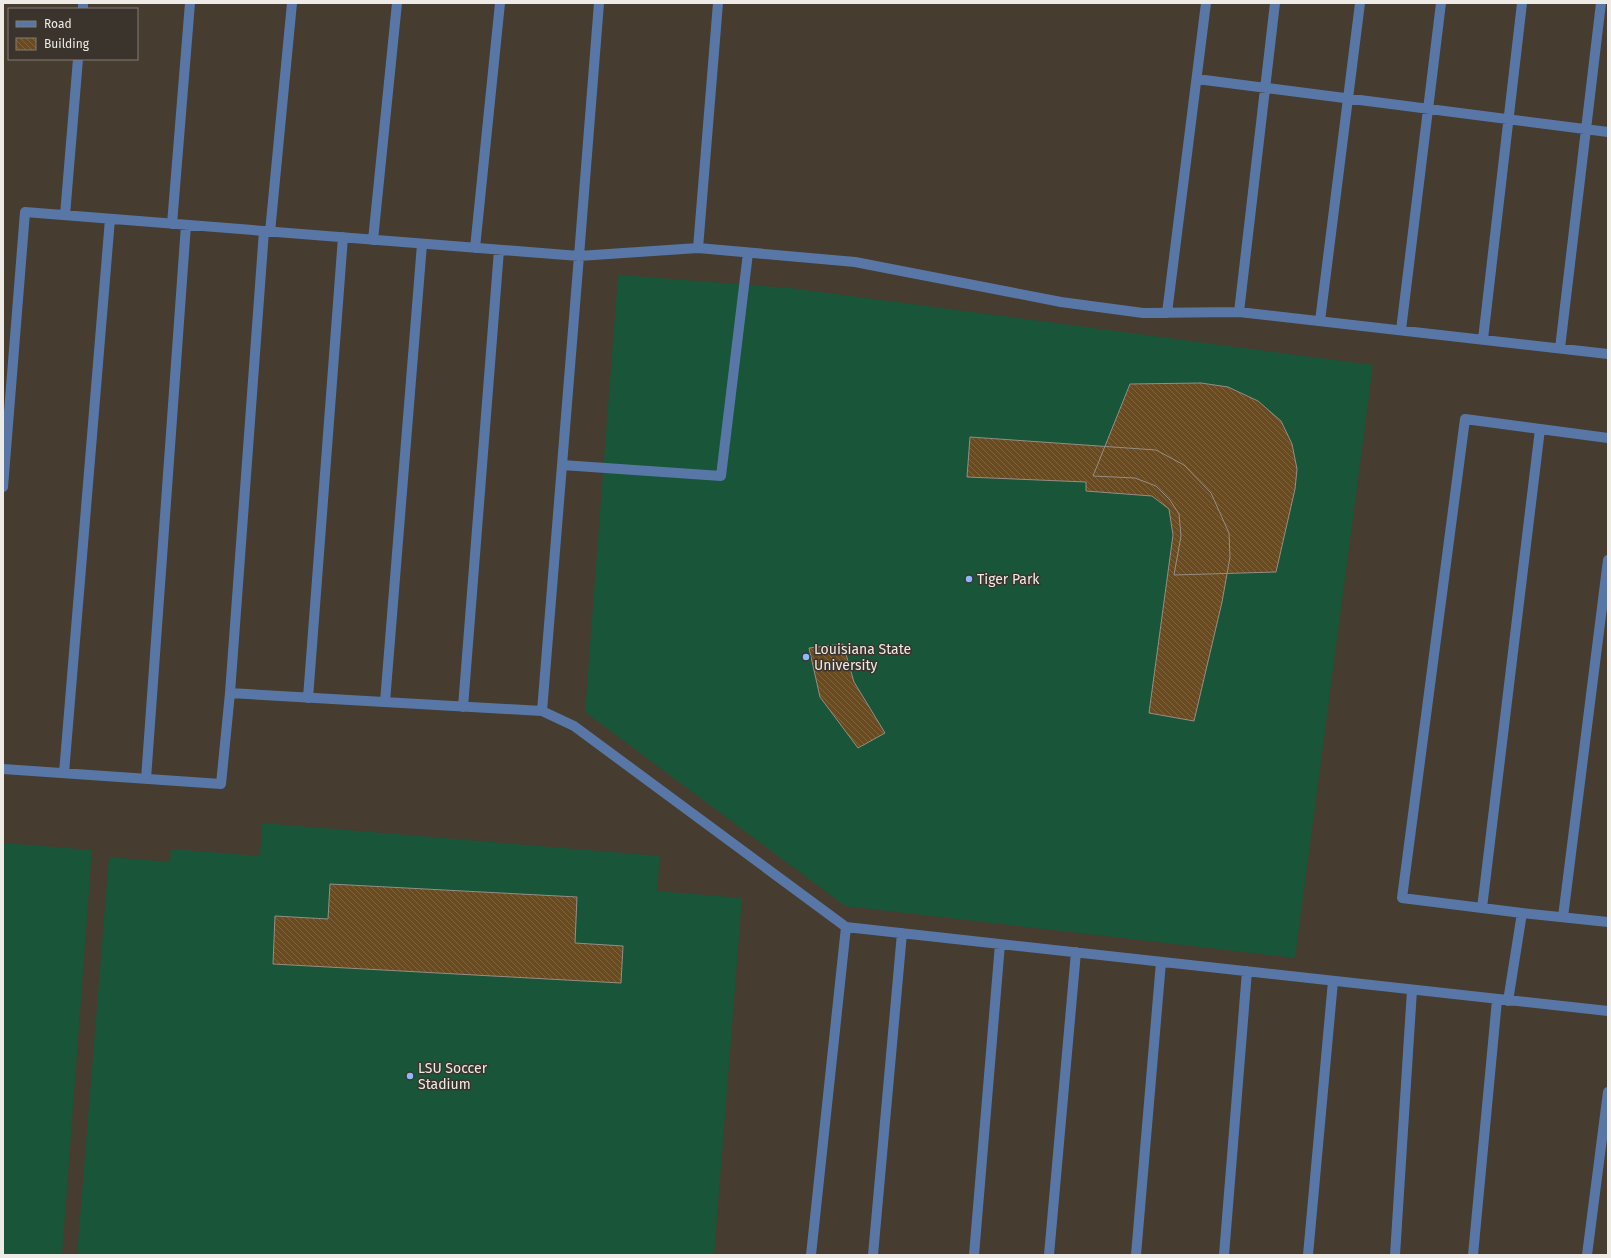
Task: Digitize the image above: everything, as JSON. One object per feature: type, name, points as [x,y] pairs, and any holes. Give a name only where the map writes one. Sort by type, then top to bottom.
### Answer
[{"type":"lane","points":[[172,224],[190,3]]},
{"type":"lane","points":[[3,769],[221,784],[230,693],[267,231],[292,3]]},
{"type":"lane","points":[[373,240],[397,3]]},
{"type":"lane","points":[[475,248],[500,3]]},
{"type":"lane","points":[[542,711],[599,3]]},
{"type":"lane","points":[[698,248],[718,3]]},
{"type":"lane","points":[[1167,313],[1206,3]]},
{"type":"lane","points":[[1238,312],[1275,3]]},
{"type":"lane","points":[[1320,321],[1360,3]]},
{"type":"lane","points":[[1401,330],[1441,3]]},
{"type":"lane","points":[[1483,339],[1522,3]]},
{"type":"lane","points":[[1560,348],[1601,3]]},
{"type":"lane","points":[[64,215],[78,60]]},
{"type":"lane","points":[[1196,79],[1608,132]]},
{"type":"lane","points":[[3,487],[25,212],[579,256],[698,248],[855,262],[1061,302],[1142,313],[1238,312],[1608,354]]},
{"type":"lane","points":[[64,773],[110,219]]},
{"type":"lane","points":[[146,779],[186,225]]},
{"type":"lane","points":[[308,698],[343,237]]},
{"type":"lane","points":[[385,702],[422,244]]},
{"type":"lane","points":[[464,707],[499,250]]},
{"type":"lane","points":[[562,465],[721,476],[748,253]]},
{"type":"lane","points":[[1608,438],[1465,419],[1402,898],[1608,922]]},
{"type":"lane","points":[[1482,908],[1540,429]]},
{"type":"lane","points":[[1563,917],[1608,560]]},
{"type":"lane","points":[[230,693],[542,711],[574,726],[846,927],[1497,1000],[1608,1011]]},
{"type":"lane","points":[[1508,1001],[1522,913]]},
{"type":"lane","points":[[811,1255],[846,927]]},
{"type":"lane","points":[[873,1255],[902,933]]},
{"type":"lane","points":[[974,1255],[1000,944]]},
{"type":"lane","points":[[1049,1255],[1076,952]]},
{"type":"lane","points":[[1136,1255],[1161,962]]},
{"type":"lane","points":[[1224,1255],[1247,971]]},
{"type":"lane","points":[[1308,1255],[1333,981]]},
{"type":"lane","points":[[1395,1255],[1412,990]]},
{"type":"lane","points":[[1473,1255],[1497,1000]]},
{"type":"lane","points":[[1587,1255],[1608,1092]]},
{"type":"shaded area","name":"Louisiana State University","points":[[3,3],[1608,3],[1608,1255],[3,1255]]},
{"type":"green space","name":"Tiger Park","points":[[618,275],[790,288],[1373,365],[1295,958],[845,906],[585,712]]},
{"type":"green space","name":"LSU Soccer Stadium","points":[[262,823],[660,856],[657,891],[742,898],[714,1255],[77,1255],[109,857],[170,862],[171,849],[260,856]]},
{"type":"green space","points":[[3,843],[92,850],[62,1255],[3,1255]]},
{"type":"building","points":[[1201,383],[1228,387],[1258,401],[1281,421],[1292,444],[1297,469],[1295,489],[1276,572],[1174,575],[1181,536],[1179,514],[1170,500],[1156,486],[1135,478],[1093,476],[1130,384]]},
{"type":"building","points":[[970,437],[1156,450],[1184,465],[1211,493],[1229,533],[1230,557],[1222,602],[1194,721],[1149,713],[1173,535],[1169,509],[1152,496],[1086,491],[1086,482],[967,477]]},
{"type":"building","points":[[843,644],[854,682],[885,733],[858,748],[820,697],[809,648]]},
{"type":"building","points":[[330,884],[577,897],[575,943],[623,946],[621,983],[273,964],[275,916],[328,919]]},
{"type":"place","name":"Tiger Park","points":[[969,579]]},
{"type":"place","name":"Louisiana State University","points":[[806,657]]},
{"type":"place","name":"LSU Soccer Stadium","points":[[410,1076]]}]
